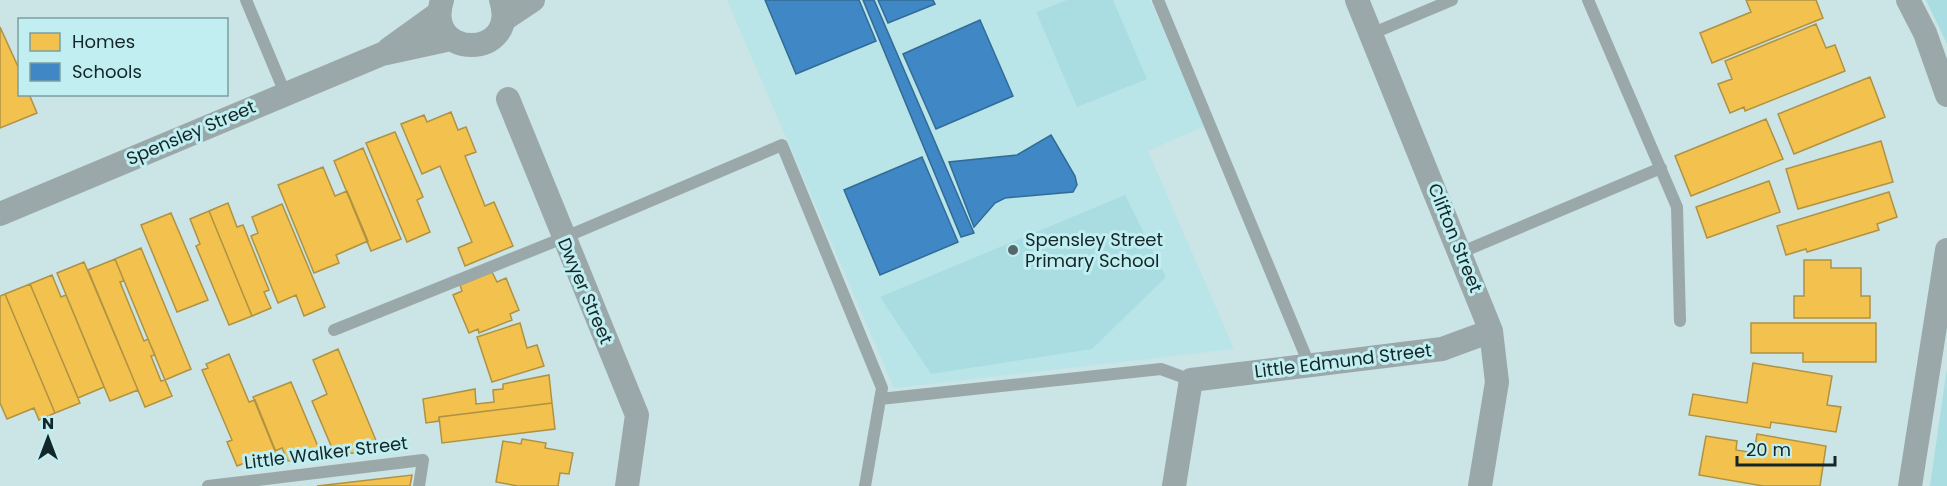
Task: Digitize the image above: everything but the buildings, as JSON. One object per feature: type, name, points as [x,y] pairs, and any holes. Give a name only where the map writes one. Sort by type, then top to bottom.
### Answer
[{"type":"street","points":[[440,6],[444,30],[451,39],[460,45],[482,45],[492,39],[502,10],[534,0]]},
{"type":"street","name":"Clifton Street","points":[[1357,0],[1462,252],[1491,331],[1497,382],[1480,486]]},
{"type":"street","points":[[1908,0],[1925,33],[1947,95]]},
{"type":"street","name":"Spensley Street","points":[[382,54],[440,6]]},
{"type":"street","name":"Spensley Street","points":[[0,213],[382,54],[451,39]]},
{"type":"street","name":"Dwyer Street","points":[[508,99],[637,414],[627,486]]},
{"type":"street","points":[[1910,486],[1947,250]]},
{"type":"street","name":"Little Edmund Street","points":[[1191,380],[1442,349],[1491,331]]},
{"type":"street","points":[[1174,486],[1191,380]]},
{"type":"lane","points":[[246,0],[285,93]]},
{"type":"lane","points":[[1158,0],[1309,364]]},
{"type":"lane","points":[[1371,34],[1452,0]]},
{"type":"lane","points":[[1588,0],[1677,207],[1680,321]]},
{"type":"lane","points":[[333,330],[563,238],[782,145],[882,388],[865,486]]},
{"type":"lane","points":[[1462,252],[1661,168]]},
{"type":"lane","points":[[880,399],[1161,369],[1191,380]]},
{"type":"lane","name":"Little Walker Street","points":[[208,486],[423,460],[419,486]]},
{"type":"shaded area","name":"Spensley Street Primary School","points":[[727,0],[1150,0],[1205,126],[1148,151],[1234,349],[894,388]]},
{"type":"shaded area","points":[[1067,0],[1113,0],[1147,79],[1077,107],[1036,12]]},
{"type":"shaded area","points":[[1926,0],[1947,0],[1947,44]]},
{"type":"shaded area","points":[[1125,195],[1166,277],[1092,349],[931,374],[880,297]]},
{"type":"shaded area","points":[[1947,368],[1947,486],[1930,486]]},
{"type":"place","name":"Spensley Street Primary School","points":[[1013,250]]}]
